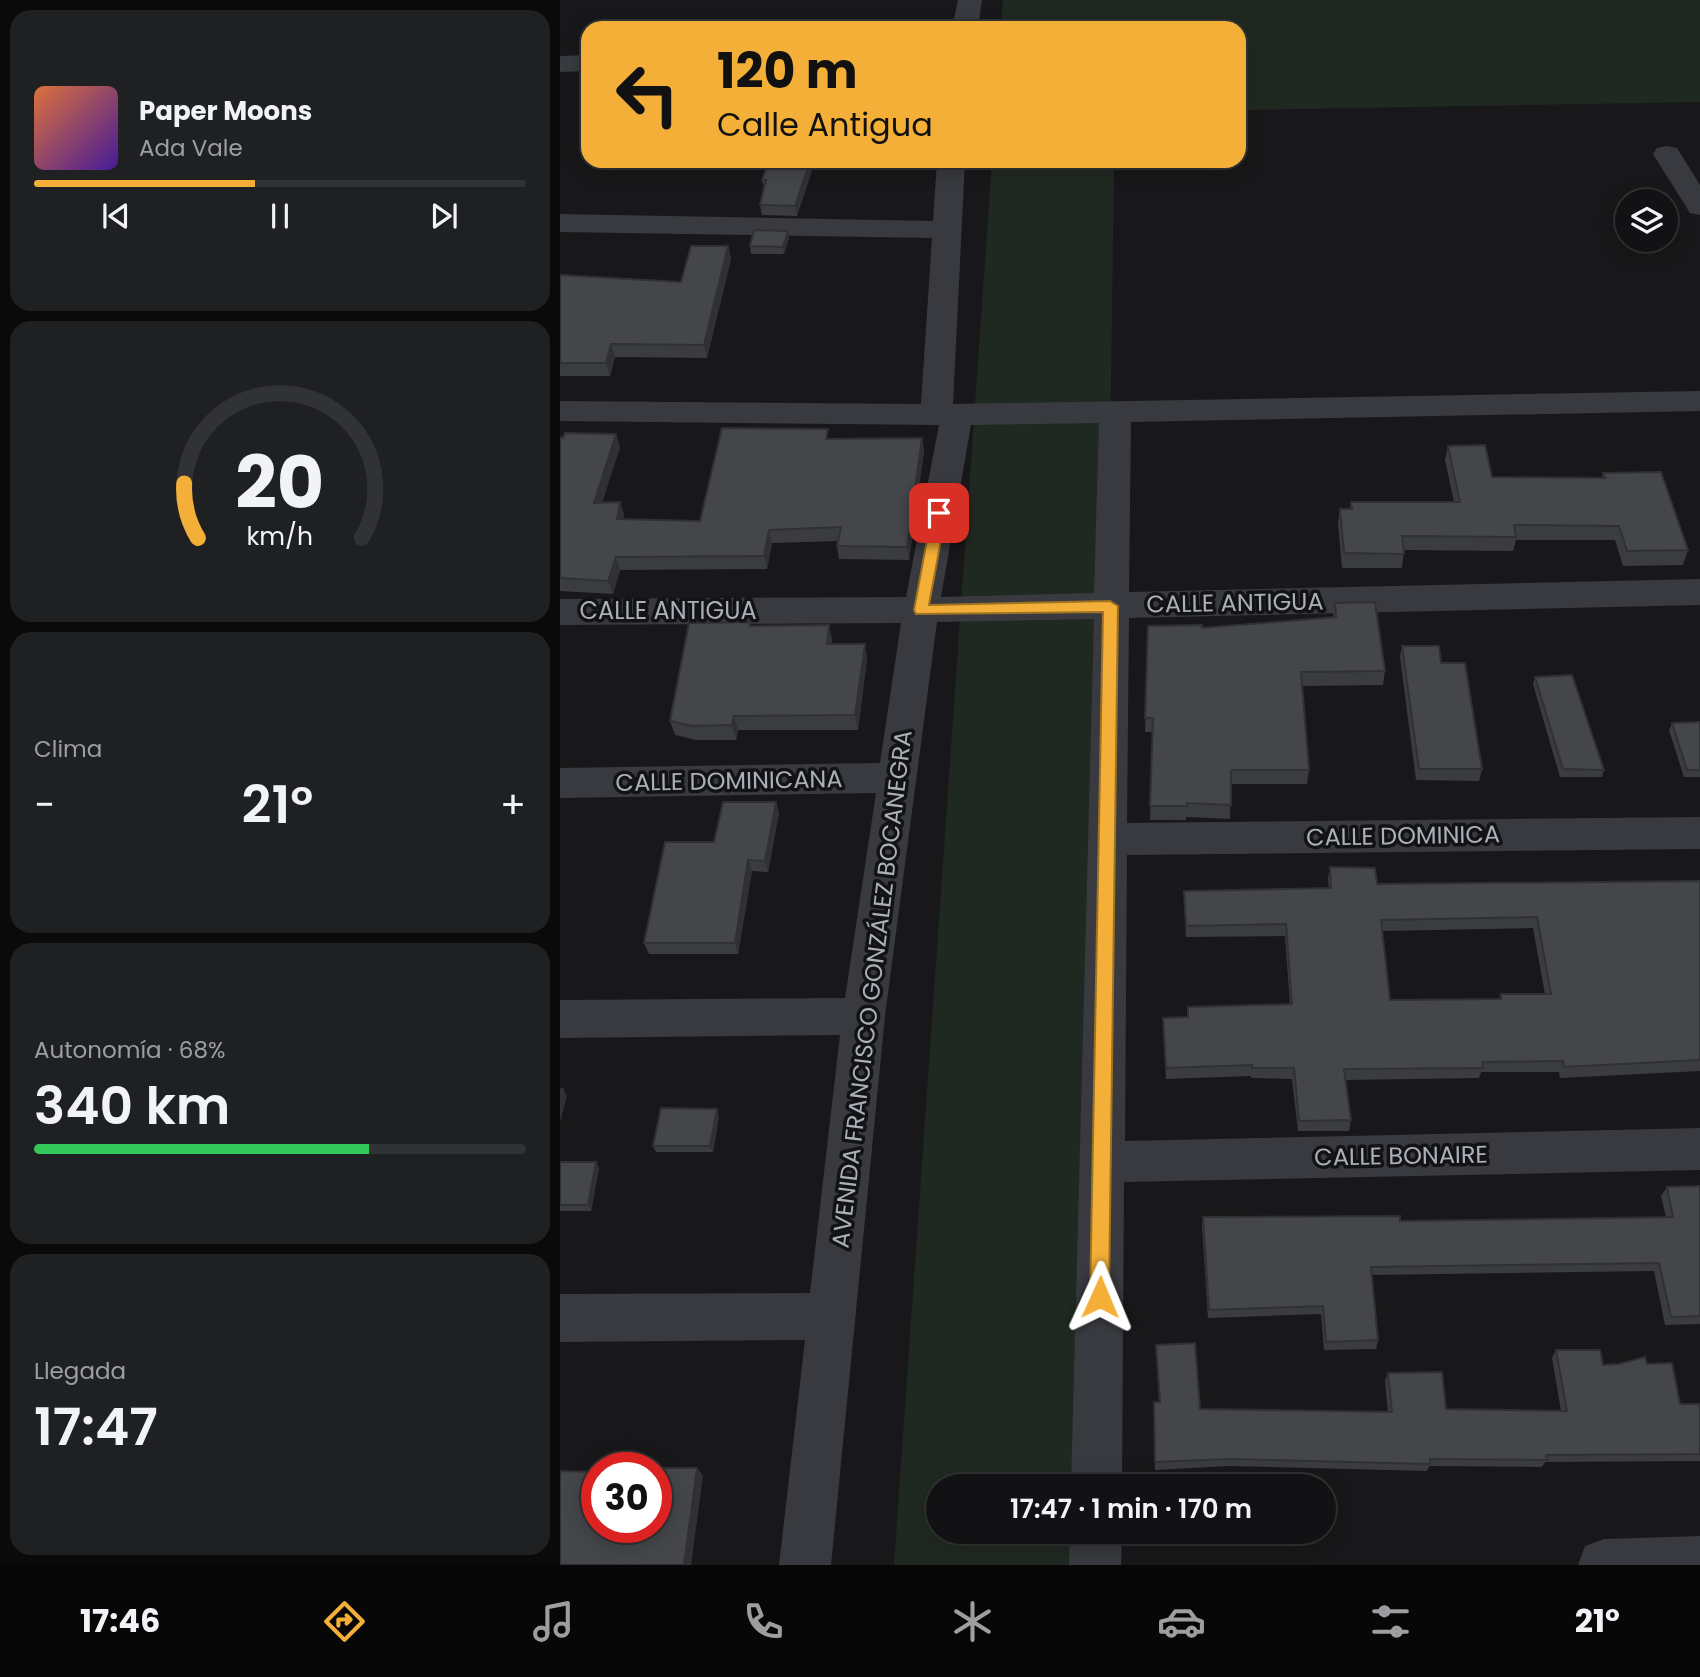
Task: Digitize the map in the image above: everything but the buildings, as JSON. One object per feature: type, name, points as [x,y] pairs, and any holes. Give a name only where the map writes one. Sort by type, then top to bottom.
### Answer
[{"type":"street","points":[[966,21],[970,0]]},
{"type":"street","points":[[560,64],[581,63]]},
{"type":"street","points":[[1667,154],[1700,207]]},
{"type":"street","name":"AVENIDA FRANCISCO GONZÁLEZ BOCANEGRA","points":[[805,1565],[864,1016],[946,415],[947,230],[951,168]]},
{"type":"street","points":[[560,223],[947,230]]},
{"type":"street","points":[[560,411],[946,415],[1700,401]]},
{"type":"street","points":[[1096,1474],[1115,411]]},
{"type":"street","name":"CALLE ANTIGUA","points":[[560,612],[921,610],[1700,592]]},
{"type":"street","name":"CALLE DOMINICANA","points":[[560,783],[898,778]]},
{"type":"street","name":"CALLE DOMINICA","points":[[1107,839],[1700,832]]},
{"type":"street","points":[[560,1019],[864,1016]]},
{"type":"street","name":"CALLE BONAIRE","points":[[1102,1162],[1700,1149]]},
{"type":"street","points":[[560,1318],[833,1316]]},
{"type":"street","points":[[1095,1565],[1096,1544]]},
{"type":"street","points":[[1604,1565],[1700,1562]]},
{"type":"shaded area","points":[[1003,0],[1700,0],[1700,102],[1246,110],[1246,21],[1002,21]]},
{"type":"shaded area","points":[[992,168],[1114,168],[1096,1474],[926,1474],[926,1544],[1095,1544],[1095,1565],[894,1565]]},
{"type":"route","points":[[939,513],[921,610],[1110,606],[1100,1297]]}]
